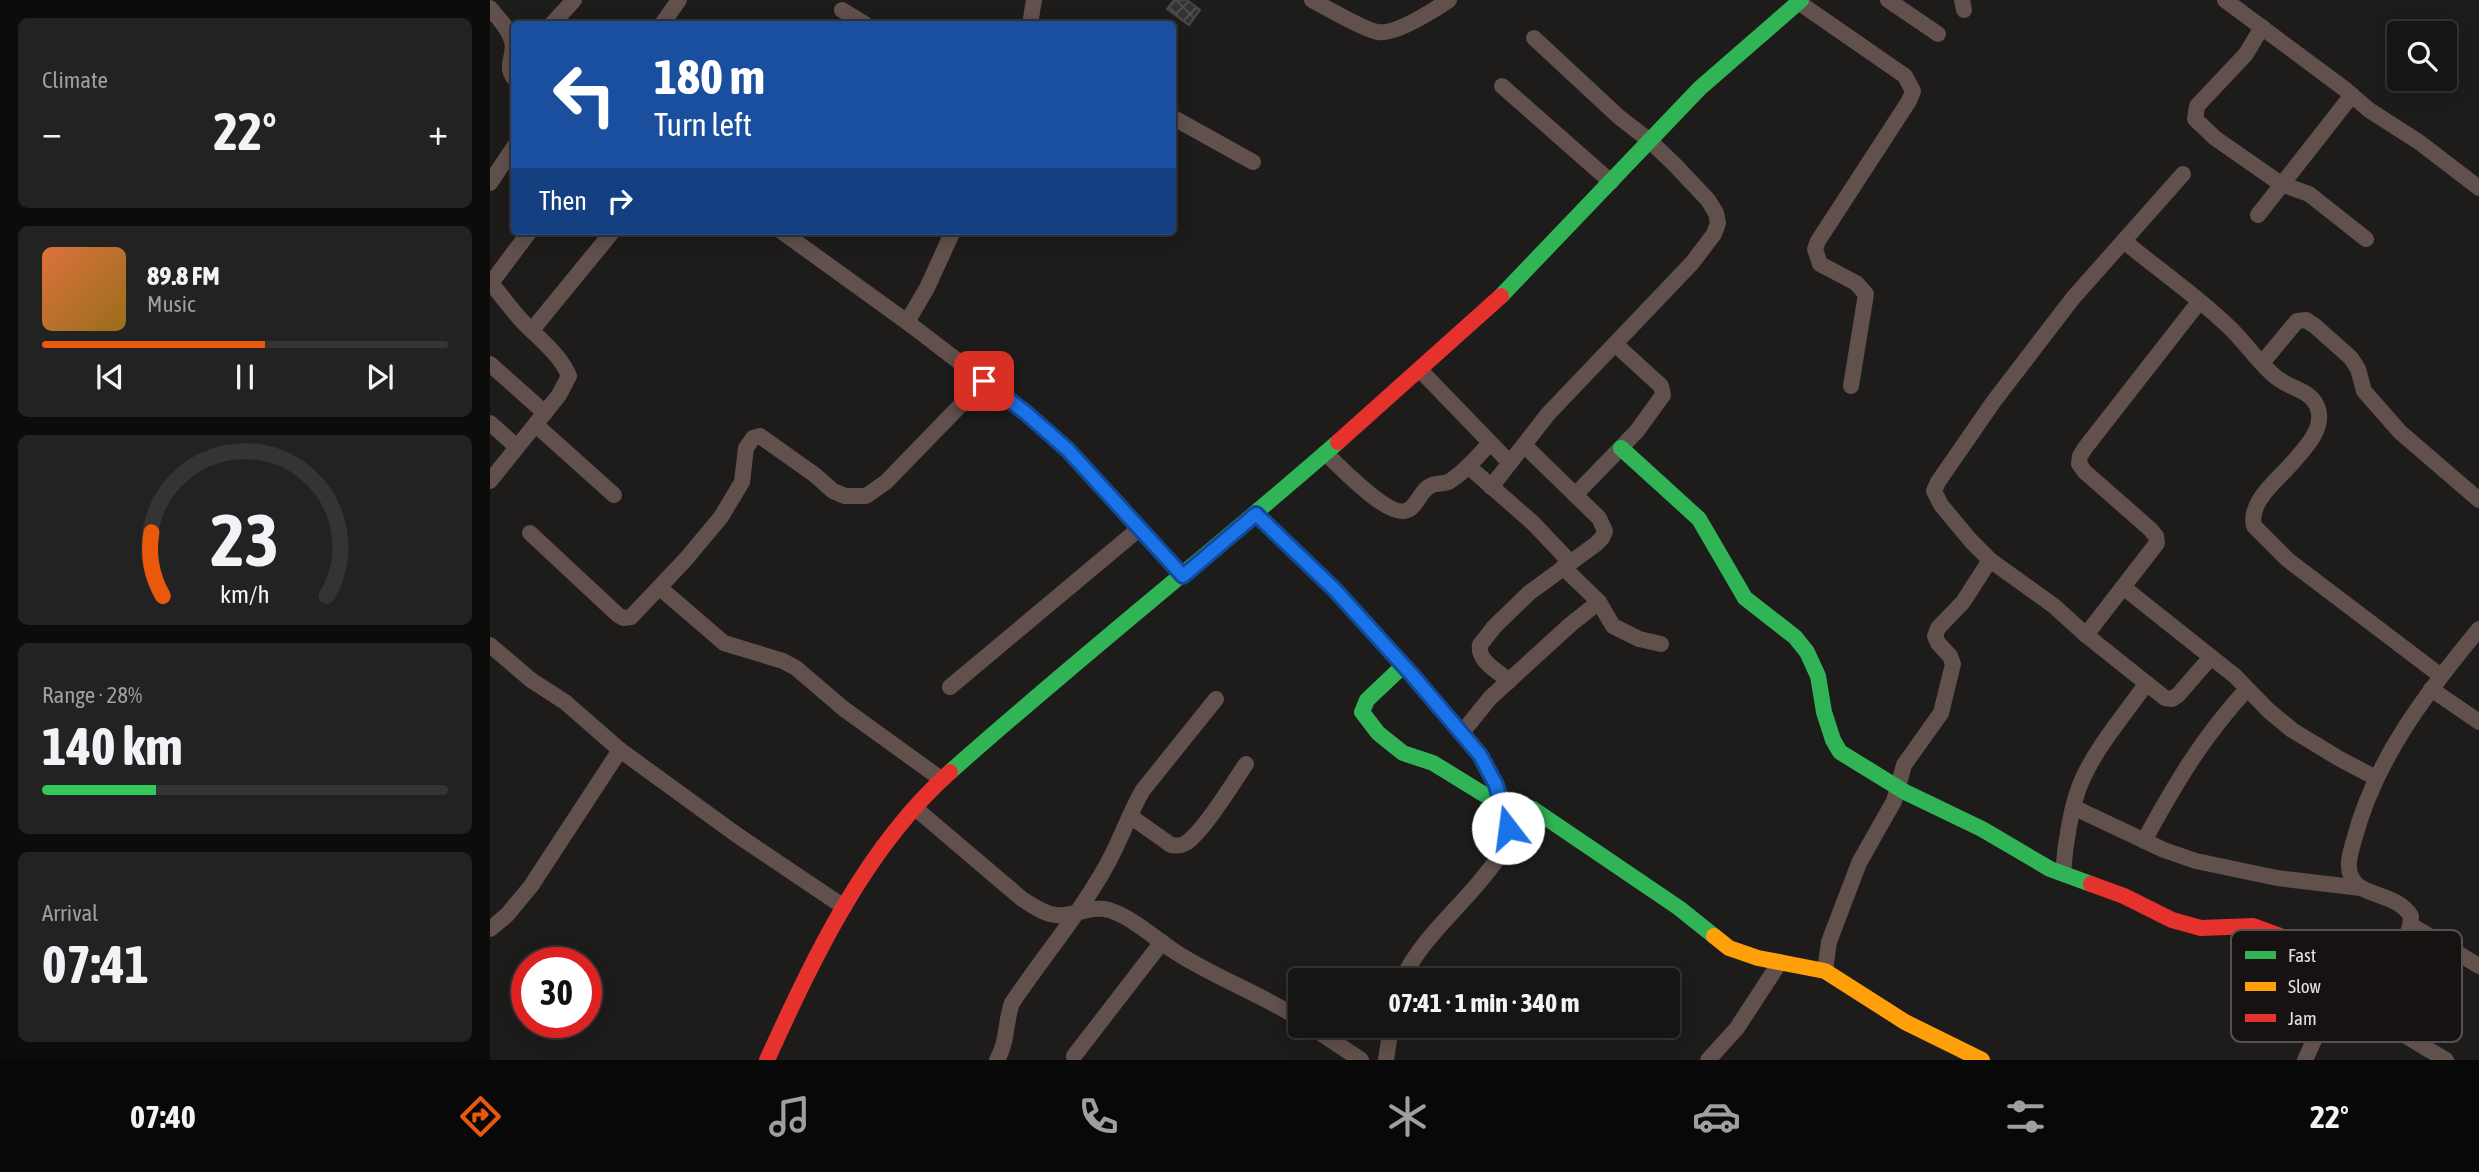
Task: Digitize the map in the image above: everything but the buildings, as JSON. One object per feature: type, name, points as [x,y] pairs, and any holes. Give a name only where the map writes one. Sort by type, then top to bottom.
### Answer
[{"type":"street","points":[[555,21],[574,0]]},
{"type":"street","points":[[664,21],[679,0]]},
{"type":"street","points":[[1030,21],[1034,0]]},
{"type":"street","points":[[1312,0],[1378,33],[1416,20],[1448,0]]},
{"type":"street","points":[[1888,0],[1938,34]]},
{"type":"street","points":[[2225,0],[2369,110],[2419,142],[2479,188]]},
{"type":"street","points":[[767,1060],[811,963],[844,907],[873,861],[915,807],[941,779],[1256,514],[1475,322],[1537,261],[1700,88],[1799,1],[1905,76],[1913,90],[1909,101],[1815,249],[1820,264],[1857,283],[1866,294],[1851,386]]},
{"type":"street","points":[[490,8],[511,37]]},
{"type":"street","points":[[842,10],[860,21]]},
{"type":"street","points":[[2262,27],[2246,54],[2197,106],[2195,119],[2215,138],[2281,184],[2309,194],[2366,239]]},
{"type":"street","points":[[1491,487],[1548,414],[1705,247],[1718,223],[1708,200],[1650,141],[1619,117],[1534,38]]},
{"type":"street","points":[[511,55],[511,75]]},
{"type":"street","points":[[1502,86],[1611,182]]},
{"type":"street","points":[[2258,215],[2351,95]]},
{"type":"street","points":[[1176,119],[1253,162]]},
{"type":"street","points":[[490,183],[511,152]]},
{"type":"street","points":[[2183,174],[2073,298],[1994,401],[1934,491],[1971,541],[1990,560],[2054,606],[2165,698],[2172,699],[2184,689],[2210,657]]},
{"type":"street","points":[[490,481],[559,395],[569,376],[565,367],[490,282],[527,235]]},
{"type":"street","points":[[531,330],[610,235]]},
{"type":"street","points":[[787,235],[1026,413],[1068,450],[1183,576]]},
{"type":"street","points":[[907,322],[927,288],[951,235]]},
{"type":"street","points":[[2125,242],[2227,325],[2278,379],[2309,395],[2316,404],[2319,421],[2317,428],[2305,449],[2256,506],[2252,518],[2254,526],[2288,560],[2479,722]]},
{"type":"street","points":[[2086,635],[2157,543],[2156,536],[2085,472],[2079,464],[2080,456],[2199,302]]},
{"type":"street","points":[[2262,363],[2297,321],[2306,320],[2351,358],[2358,369],[2364,391],[2400,432],[2479,500]]},
{"type":"street","points":[[1575,495],[1648,418],[1663,395],[1661,386],[1615,344]]},
{"type":"street","points":[[490,363],[614,495]]},
{"type":"street","points":[[1420,370],[1510,463]]},
{"type":"street","points":[[530,533],[623,618],[636,613],[660,587],[709,531],[736,495],[745,471],[747,449],[753,438],[760,436],[833,491],[845,496],[866,496],[886,482],[984,381]]},
{"type":"street","points":[[490,423],[517,447]]},
{"type":"street","points":[[1325,453],[1371,494],[1399,512],[1413,507],[1426,488],[1434,483],[1448,482],[1490,443]]},
{"type":"street","points":[[1509,681],[1481,658],[1480,645],[1519,602],[1596,544],[1605,531],[1599,518],[1524,445]]},
{"type":"street","points":[[1620,448],[1699,519],[1745,597],[1795,637],[1807,652],[1818,676],[1824,712],[1833,740],[1840,752],[1862,769],[1967,821],[2018,852],[2183,924],[2202,928],[2241,926],[2267,930]]},
{"type":"street","points":[[1468,466],[1533,523],[1599,602],[1614,626],[1639,639],[1661,644]]},
{"type":"street","points":[[1256,514],[1326,581],[1404,665],[1485,764],[1501,800],[1508,828],[1501,853],[1418,952],[1409,968]]},
{"type":"street","points":[[950,687],[1140,528]]},
{"type":"street","points":[[1825,971],[1829,942],[1859,863],[1888,813],[1899,788],[1904,765],[1941,712],[1953,664],[1935,636],[1938,628],[1963,602],[1990,560]]},
{"type":"street","points":[[660,587],[724,643],[783,661],[796,668],[844,709],[941,779]]},
{"type":"street","points":[[2123,587],[2235,676],[2268,710],[2303,738],[2376,778]]},
{"type":"street","points":[[1461,734],[1470,726],[1484,704],[1571,624],[1599,602]]},
{"type":"street","points":[[2361,888],[2350,875],[2350,856],[2376,778],[2436,683],[2479,629]]},
{"type":"street","points":[[490,645],[531,680],[565,702],[620,750],[737,835],[844,907]]},
{"type":"street","points":[[1404,665],[1363,706],[1362,712],[1370,725],[1403,753],[1433,763],[1485,795],[1524,805],[1542,815],[1679,908],[1730,948],[1748,956],[1825,971],[1905,1022],[1982,1060]]},
{"type":"street","points":[[2063,873],[2077,793],[2087,770],[2146,684]]},
{"type":"street","points":[[2144,841],[2200,745],[2217,721],[2247,689]]},
{"type":"street","points":[[997,1060],[1006,1040],[1008,1015],[1013,1003],[1079,911],[1105,869],[1135,805],[1153,775],[1216,699]]},
{"type":"street","points":[[490,929],[507,915],[531,886],[620,750]]},
{"type":"street","points":[[1130,816],[1171,845],[1185,843],[1196,834],[1247,764]]},
{"type":"street","points":[[915,807],[1022,899],[1056,915],[1094,908],[1126,918],[1202,968],[1288,1012]]},
{"type":"street","points":[[2075,808],[2144,841],[2196,861],[2277,878],[2361,888],[2399,902],[2411,916],[2408,930]]},
{"type":"street","points":[[2411,925],[2419,930]]},
{"type":"street","points":[[1074,1056],[1162,943]]},
{"type":"street","points":[[2462,956],[2479,966]]},
{"type":"street","points":[[1708,1060],[1737,1028],[1780,962]]},
{"type":"street","points":[[1328,1038],[1361,1060]]},
{"type":"street","points":[[1386,1060],[1389,1038]]},
{"type":"street","points":[[2305,1060],[2314,1042]]},
{"type":"street","points":[[2416,1042],[2446,1060]]},
{"type":"traffic: fast","points":[[1501,296],[1700,88],[1801,0]]},
{"type":"traffic: fast","points":[[950,772],[1338,442]]},
{"type":"traffic: fast","points":[[1621,448],[1699,519],[1745,598],[1795,637],[1807,652],[1818,676],[1824,712],[1840,752],[1905,792],[1982,829],[2050,869],[2091,884]]},
{"type":"traffic: fast","points":[[1404,665],[1367,700],[1362,712],[1378,733],[1403,753],[1433,763],[1485,795],[1533,809],[1679,908],[1714,936]]},
{"type":"traffic: slow","points":[[1714,936],[1729,948],[1758,958],[1825,971],[1905,1022],[1982,1060]]},
{"type":"traffic: jam","points":[[1338,442],[1501,296]]},
{"type":"traffic: jam","points":[[767,1060],[803,982],[867,869],[920,802],[950,772]]},
{"type":"traffic: jam","points":[[2091,884],[2124,896],[2172,920],[2201,928],[2253,926],[2264,930]]},
{"type":"route","points":[[984,381],[1068,450],[1183,576],[1256,514],[1335,590],[1480,755],[1496,785],[1508,828]]}]
